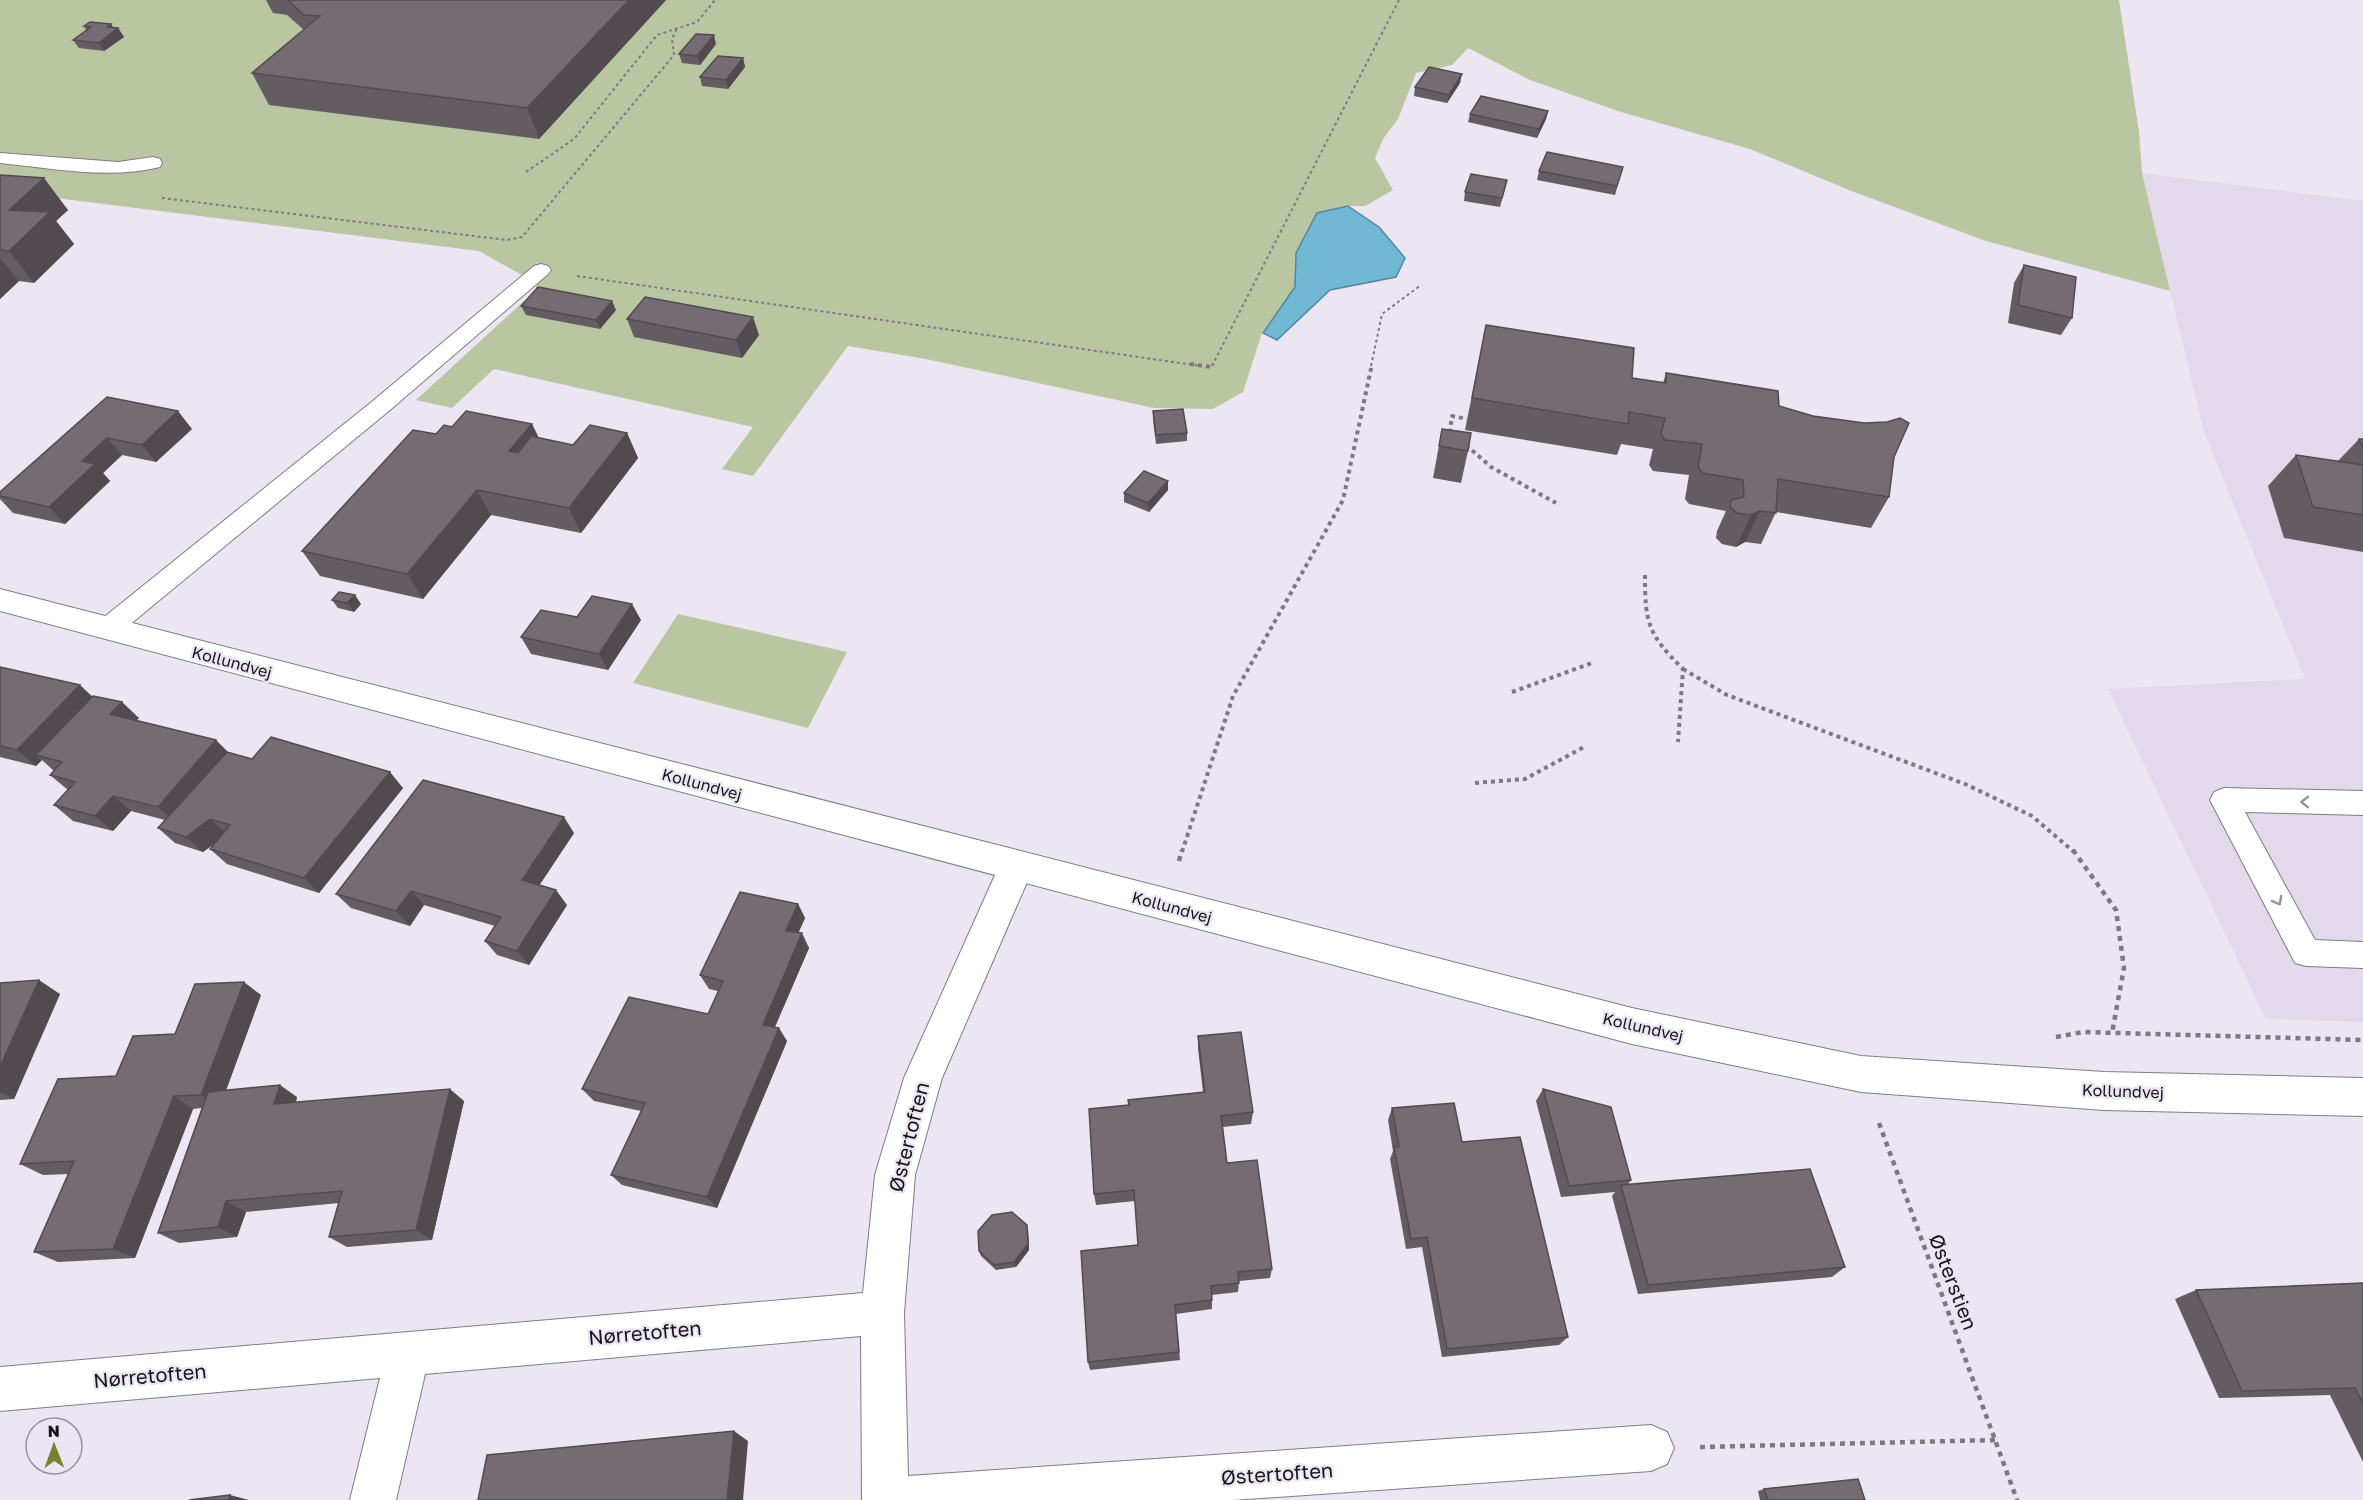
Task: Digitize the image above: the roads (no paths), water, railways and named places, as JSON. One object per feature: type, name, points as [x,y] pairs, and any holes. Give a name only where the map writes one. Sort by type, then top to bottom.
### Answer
[{"type":"street","name":"Kollundvej","points":[[0,600],[1632,1026],[1861,1074],[2103,1091],[2363,1097]]},
{"type":"street","name":"Østertoften","points":[[885,1500],[882,1313],[895,1175],[923,1078],[1016,866]]},
{"type":"street","name":"Nørretoften","points":[[0,1389],[882,1313]]},
{"type":"street","points":[[373,1500],[408,1354]]},
{"type":"street","name":"Østertoften","points":[[902,1500],[1651,1449]]},
{"type":"lane","points":[[0,158],[118,168],[153,163]]},
{"type":"lane","points":[[107,629],[382,405],[541,270]]},
{"type":"lane","points":[[2363,803],[2224,800],[2306,953],[2363,955]]},
{"type":"water","points":[[1348,206],[1379,227],[1405,258],[1396,277],[1330,290],[1277,340],[1263,333],[1295,287],[1296,253],[1317,213]]}]
